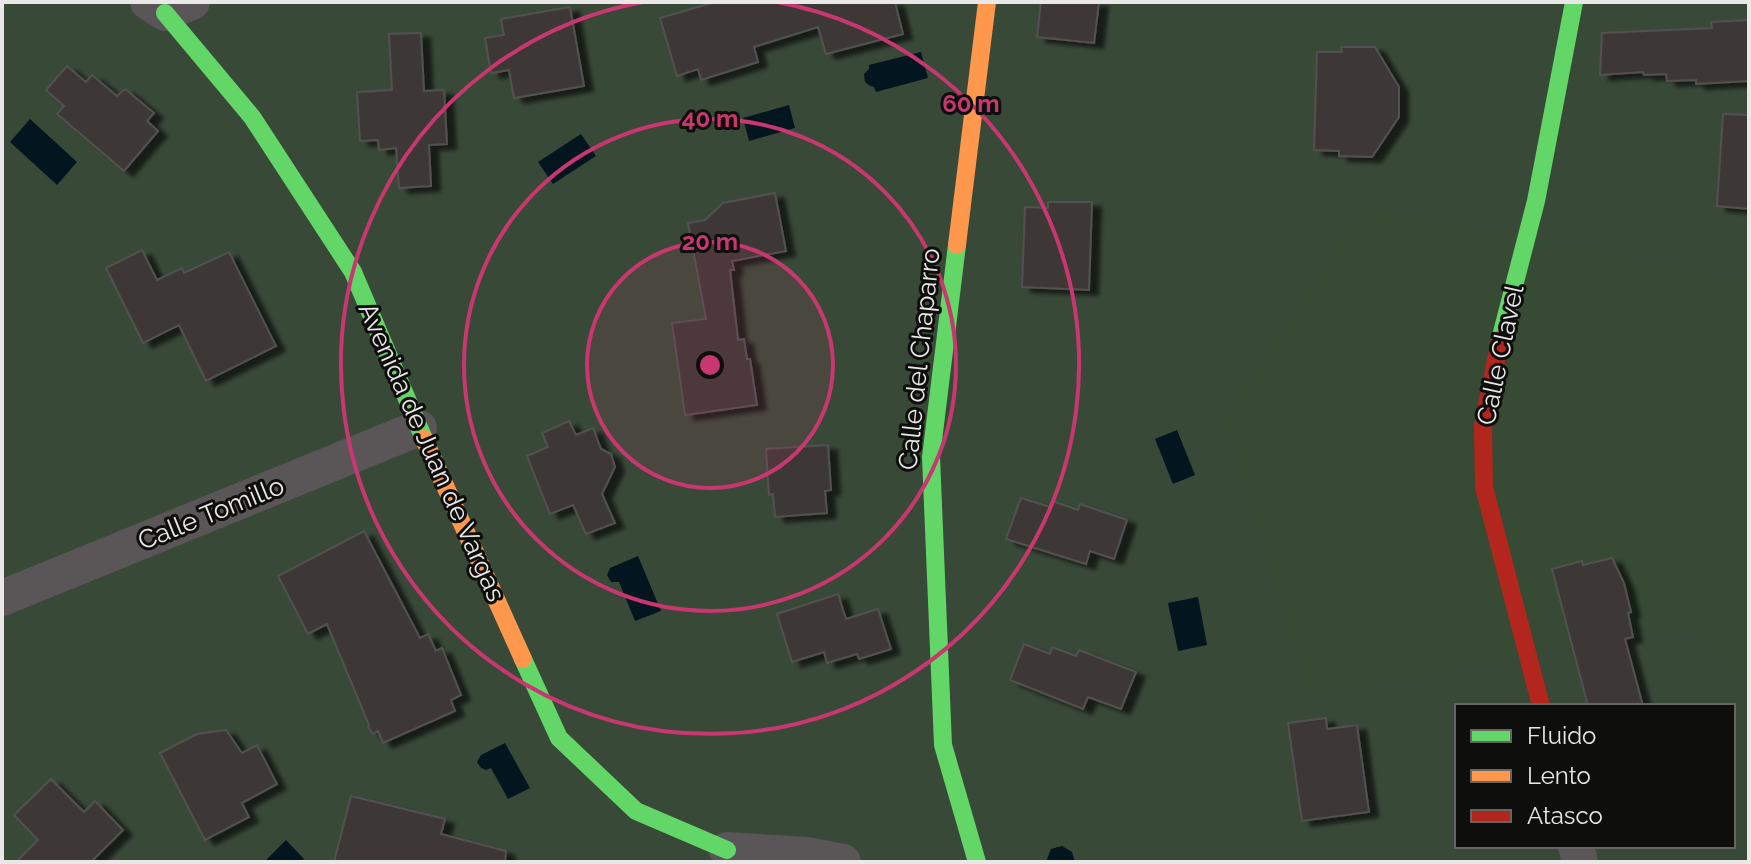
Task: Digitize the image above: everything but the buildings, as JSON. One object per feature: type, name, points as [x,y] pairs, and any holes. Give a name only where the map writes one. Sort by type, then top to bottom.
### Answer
[{"type":"street","name":"Calle del Chaparro","points":[[977,862],[943,745],[931,457],[987,2]]},
{"type":"street","name":"Calle Clavel","points":[[1540,704],[1484,487],[1483,426],[1496,358],[1536,201],[1574,2]]},
{"type":"street","name":"Avenida de Juan de Vargas","points":[[169,6],[252,117],[353,272],[419,428],[559,738],[636,811],[727,850],[764,862]]},
{"type":"street","name":"Calle Tomillo","points":[[2,598],[419,428]]},
{"type":"street","name":"Avenida de Juan de Vargas","points":[[727,850],[807,855],[843,862]]},
{"type":"green space","points":[[2,2],[1749,2],[1749,862],[2,862]]},
{"type":"green space","points":[[1363,207],[1749,282],[1749,685],[1692,626],[1311,695],[1224,420]]},
{"type":"water","points":[[921,52],[928,78],[876,92],[865,82],[864,74],[869,65]]},
{"type":"water","points":[[789,105],[795,128],[749,141],[743,118]]},
{"type":"water","points":[[30,119],[77,162],[57,185],[10,142]]},
{"type":"water","points":[[581,134],[596,156],[553,184],[538,162]]},
{"type":"water","points":[[1177,430],[1195,475],[1173,484],[1155,439]]},
{"type":"water","points":[[638,556],[661,611],[635,621],[619,582],[611,582],[607,575],[610,568]]},
{"type":"water","points":[[1198,597],[1207,645],[1178,651],[1168,603]]},
{"type":"water","points":[[505,743],[530,788],[508,799],[491,768],[481,768],[477,762],[481,755]]},
{"type":"water","points":[[286,840],[304,859],[300,862],[264,862]]},
{"type":"water","points":[[1062,846],[1072,852],[1075,862],[1046,862],[1051,849]]},
{"type":"traffic: fast","points":[[1500,340],[1536,201],[1574,2]]},
{"type":"traffic: fast","points":[[165,13],[252,117],[353,272],[424,439]]},
{"type":"traffic: fast","points":[[957,245],[931,457],[943,745],[977,862]]},
{"type":"traffic: fast","points":[[523,659],[559,738],[636,811],[727,850]]},
{"type":"traffic: slow","points":[[957,245],[987,2]]},
{"type":"traffic: slow","points":[[424,439],[523,659]]},
{"type":"traffic: jam","points":[[1500,340],[1483,426],[1484,487],[1540,704]]}]
